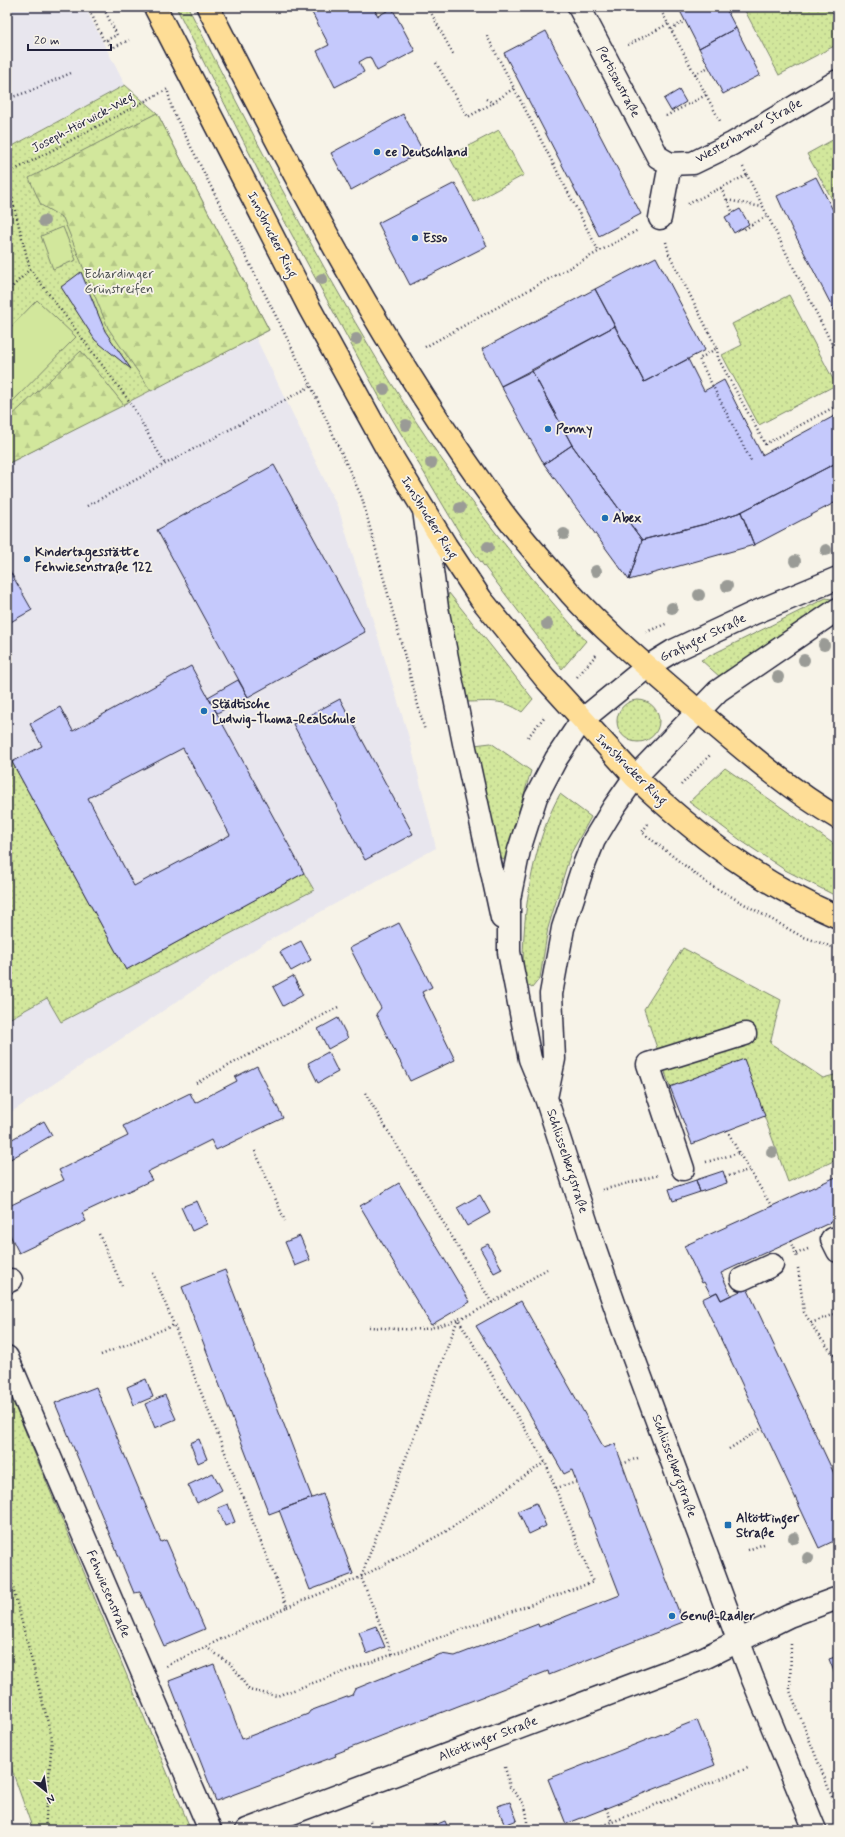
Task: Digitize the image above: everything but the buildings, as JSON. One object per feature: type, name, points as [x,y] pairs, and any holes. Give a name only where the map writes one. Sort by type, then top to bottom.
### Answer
[{"type":"main road","name":"Innsbrucker Ring","points":[[155,7],[310,309],[387,449],[481,600],[560,696],[635,776],[663,803],[719,850],[764,879],[808,904],[838,917]]},
{"type":"main road","points":[[208,7],[319,220],[397,356],[440,424],[505,515],[572,595],[647,667],[756,760],[815,804],[838,818]]},
{"type":"street","name":"Pertisaustraße","points":[[579,7],[642,128],[664,160]]},
{"type":"street","name":"Westerhamer Straße","points":[[664,160],[693,162],[732,144],[838,81]]},
{"type":"street","points":[[660,218],[664,160]]},
{"type":"street","points":[[424,510],[437,608],[465,748],[509,952]]},
{"type":"street","name":"Grafinger Straße","points":[[582,720],[647,667],[678,648],[754,613],[838,578]]},
{"type":"street","points":[[635,776],[718,691],[838,609]]},
{"type":"street","name":"Schlüsselbergstraße","points":[[582,720],[556,759],[536,797],[519,850],[509,899],[509,952],[530,1059],[546,1098],[618,1314],[739,1641],[815,1830]]},
{"type":"street","name":"Schlüsselbergstraße","points":[[546,1098],[554,1059],[551,994],[563,928],[582,870],[594,840],[635,776]]},
{"type":"street","points":[[683,1169],[648,1064],[745,1034]]},
{"type":"street","points":[[742,1279],[772,1265]]},
{"type":"street","name":"Fehwiesenstraße","points":[[7,1357],[210,1830]]},
{"type":"street","name":"Altöttinger Straße","points":[[247,1830],[704,1658],[789,1616],[838,1598]]},
{"type":"path","points":[[88,7],[104,41],[107,40],[112,48],[129,40]]},
{"type":"path","points":[[103,7],[117,35],[107,40]]},
{"type":"path","points":[[428,7],[453,54]]},
{"type":"path","points":[[659,7],[732,144],[838,356]]},
{"type":"path","points":[[671,29],[685,21]]},
{"type":"path","points":[[624,48],[668,24]]},
{"type":"path","points":[[487,36],[598,250]]},
{"type":"path","points":[[436,63],[468,117],[493,103],[514,88]]},
{"type":"path","points":[[695,74],[709,67]]},
{"type":"path","points":[[7,99],[30,91],[71,73]]},
{"type":"path","name":"Joseph-Hörwick-Weg","points":[[7,174],[168,89],[172,109],[311,386]]},
{"type":"path","points":[[642,128],[706,95]]},
{"type":"path","points":[[486,99],[493,103]]},
{"type":"path","points":[[425,347],[598,250],[747,175]]},
{"type":"path","points":[[7,179],[30,269],[130,402],[165,464]]},
{"type":"path","points":[[721,188],[733,213]]},
{"type":"path","points":[[727,200],[763,207]]},
{"type":"path","points":[[742,228],[743,230],[767,216]]},
{"type":"path","points":[[669,254],[717,348],[718,358],[765,444],[838,405]]},
{"type":"path","points":[[7,292],[30,269]]},
{"type":"path","points":[[717,348],[699,359],[751,461]]},
{"type":"path","points":[[87,506],[311,386],[362,498],[425,731]]},
{"type":"path","points":[[528,737],[560,696],[596,655],[652,630]]},
{"type":"path","points":[[729,737],[663,803],[642,832],[707,883],[801,936],[838,949]]},
{"type":"path","points":[[196,1084],[340,1006]]},
{"type":"path","points":[[365,1094],[492,1303]]},
{"type":"path","points":[[727,1130],[739,1153]]},
{"type":"path","points":[[255,1151],[285,1221]]},
{"type":"path","points":[[725,1177],[749,1170]]},
{"type":"path","points":[[99,1234],[122,1286]]},
{"type":"path","points":[[790,1241],[797,1254],[804,1312],[838,1360]]},
{"type":"path","points":[[772,1265],[797,1254],[835,1245]]},
{"type":"path","points":[[369,1327],[428,1329],[458,1319],[492,1303],[547,1269]]},
{"type":"path","points":[[154,1273],[287,1607]]},
{"type":"path","points":[[811,1323],[838,1313]]},
{"type":"path","points":[[206,1647],[232,1665],[249,1690],[277,1696],[593,1582],[545,1462],[458,1319]]},
{"type":"path","points":[[392,1654],[361,1577],[458,1319]]},
{"type":"path","points":[[101,1355],[174,1325]]},
{"type":"path","points":[[729,1449],[762,1428]]},
{"type":"path","points":[[622,1464],[638,1458]]},
{"type":"path","points":[[144,1678],[287,1607],[361,1577],[445,1532],[545,1462]]},
{"type":"path","points":[[556,1488],[577,1482]]},
{"type":"path","points":[[748,1550],[764,1544]]},
{"type":"path","points":[[7,1565],[52,1738],[46,1830]]},
{"type":"path","points":[[792,1638],[790,1691],[838,1812]]},
{"type":"path","points":[[505,1767],[510,1787],[524,1804],[527,1815],[527,1830]]},
{"type":"path","points":[[591,1830],[748,1768]]},
{"type":"path","points":[[606,1808],[612,1822]]},
{"type":"path","points":[[370,1821],[374,1830]]},
{"type":"shaded area","points":[[7,7],[85,7],[125,85],[7,148]]},
{"type":"shaded area","name":"Städtische Ludwig-Thoma-Realschule","points":[[256,338],[339,510],[410,741],[436,848],[266,942],[7,1115],[7,464]]},
{"type":"green space","points":[[176,7],[188,7],[330,278],[381,366],[427,438],[503,542],[586,641],[562,669],[462,537],[381,400],[271,196]]},
{"type":"green space","points":[[743,7],[838,7],[838,44],[779,75]]},
{"type":"green space","name":"Echardinger Grünstreifen","points":[[125,85],[157,113],[269,330],[7,464],[7,149]]},
{"type":"green space","points":[[157,113],[269,330],[151,391],[108,328],[63,218],[41,205],[29,178]]},
{"type":"green space","points":[[499,130],[524,175],[474,202],[449,156]]},
{"type":"green space","points":[[838,137],[838,210],[807,154]]},
{"type":"green space","points":[[63,227],[76,260],[53,269],[41,236]]},
{"type":"green space","points":[[789,295],[836,385],[759,425],[722,355],[742,345],[732,324]]},
{"type":"green space","points":[[37,300],[76,337],[7,407],[7,331]]},
{"type":"green space","points":[[81,351],[124,405],[7,464],[7,420]]},
{"type":"green space","points":[[449,593],[533,699],[522,712],[501,703],[489,701],[466,702],[445,606]]},
{"type":"green space","points":[[826,598],[831,599],[832,603],[720,677],[701,660]]},
{"type":"green space","points":[[638,700],[653,706],[659,721],[653,736],[638,742],[623,736],[617,721],[623,706]]},
{"type":"green space","points":[[491,743],[531,771],[504,860],[496,856],[474,745]]},
{"type":"green space","points":[[12,762],[126,970],[304,873],[314,890],[61,1022],[47,998],[7,1020],[7,764]]},
{"type":"green space","points":[[725,768],[838,847],[838,897],[785,870],[743,842],[689,802]]},
{"type":"green space","points":[[560,794],[591,817],[570,855],[548,928],[540,978],[532,988],[524,983],[523,960],[526,911],[535,861],[550,814]]},
{"type":"green space","points":[[683,948],[781,1000],[770,1043],[823,1078],[838,1074],[838,1159],[788,1182],[744,1060],[670,1087],[644,1009]]},
{"type":"green space","points":[[7,1387],[191,1830],[33,1830],[7,1756]]},
{"type":"place","name":"ee Deutschland","points":[[377,152]]},
{"type":"place","name":"Esso","points":[[415,238]]},
{"type":"place","name":"Penny","points":[[548,429]]},
{"type":"place","name":"Abex","points":[[605,518]]},
{"type":"place","name":"Kindertagesstätte Fehwiesenstraße 122","points":[[27,559]]},
{"type":"place","name":"Städtische Ludwig-Thoma-Realschule","points":[[204,711]]},
{"type":"place","name":"Altöttinger Straße","points":[[728,1525]]},
{"type":"place","name":"Genuß-Radler","points":[[672,1616]]}]
